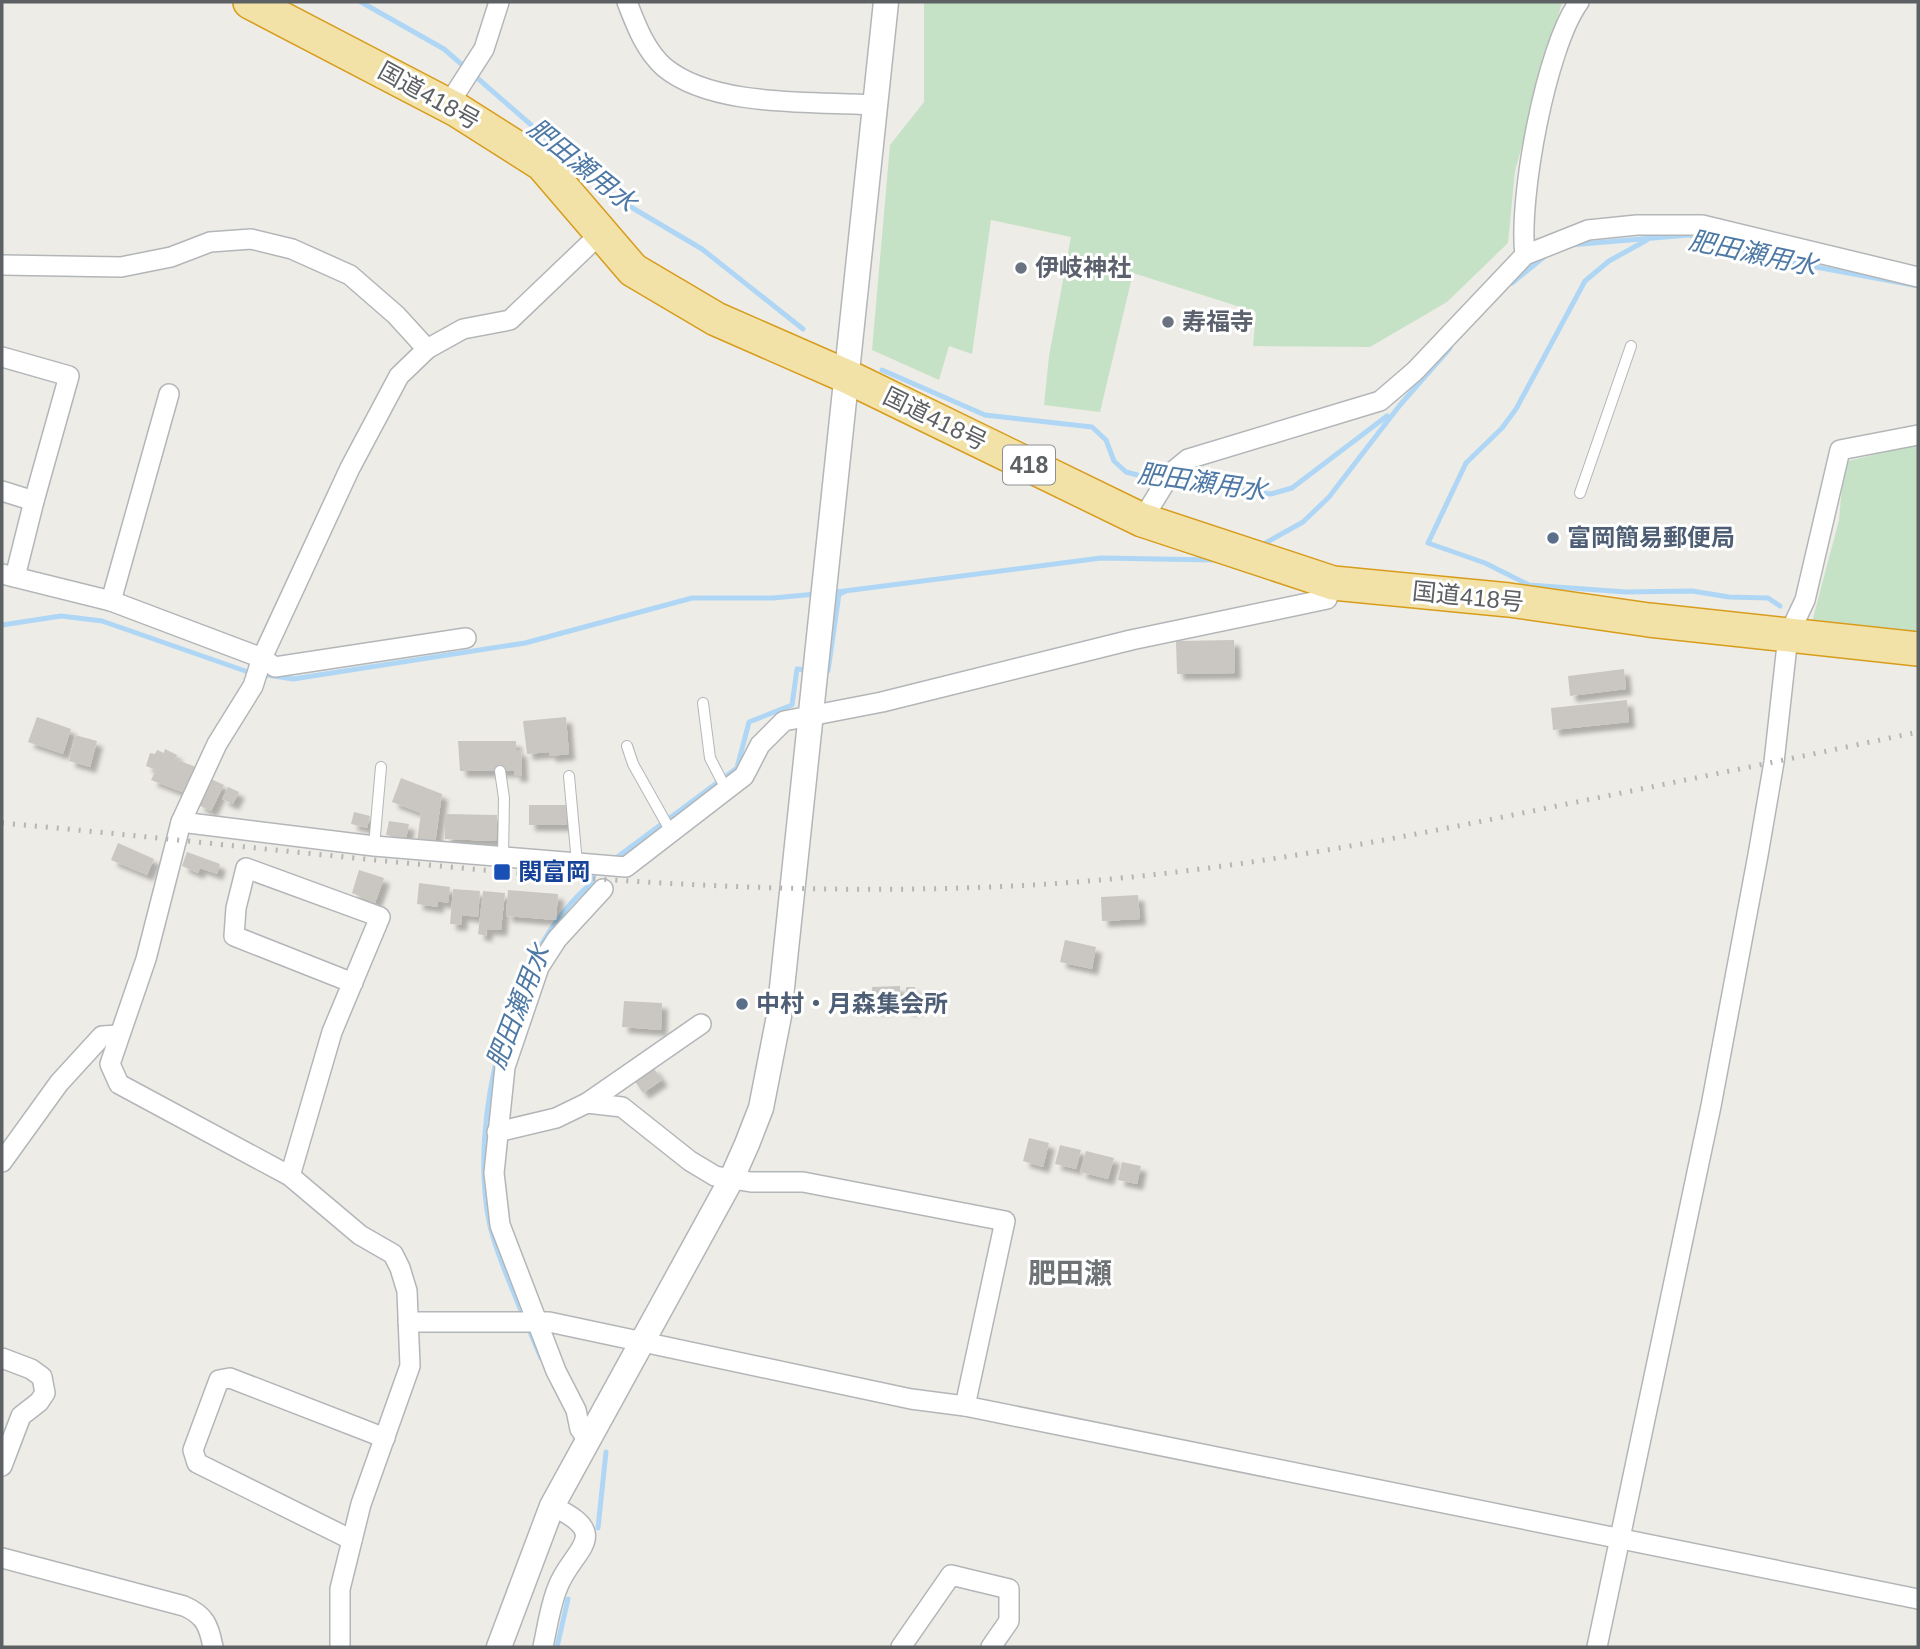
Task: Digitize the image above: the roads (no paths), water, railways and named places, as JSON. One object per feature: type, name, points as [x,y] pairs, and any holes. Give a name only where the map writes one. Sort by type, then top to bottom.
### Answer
[{"type":"highway","name":"国道418号","points":[[250,2],[448,105],[542,164],[633,270],[716,319],[846,376],[1142,520],[1333,583],[1509,600],[1788,636],[1918,649]]},
{"type":"street","points":[[448,105],[484,48],[499,2]]},
{"type":"street","points":[[627,2],[640,37],[664,67],[696,86],[739,96],[876,105]]},
{"type":"street","points":[[499,1647],[552,1506],[731,1180],[761,1108],[773,1057],[886,2]]},
{"type":"street","points":[[1525,255],[1526,191],[1547,82],[1555,51],[1579,2]]},
{"type":"street","points":[[1142,520],[1171,473],[1188,459],[1380,401],[1415,372],[1525,255],[1588,230],[1637,225],[1702,225],[1918,277]]},
{"type":"street","points":[[340,1647],[340,1589],[352,1540],[410,1366],[407,1291],[393,1254],[360,1235],[290,1176],[119,1084],[110,1064],[146,959],[181,822],[217,744],[253,686],[262,658],[351,468],[398,376],[427,349],[463,329],[510,320],[600,234]]},
{"type":"street","points":[[2,265],[121,267],[172,257],[210,242],[251,239],[292,249],[350,275],[396,315],[427,349]]},
{"type":"street","points":[[2,357],[69,376],[34,501],[8,575],[111,601],[262,658],[275,667],[466,638]]},
{"type":"street","points":[[111,601],[169,394]]},
{"type":"street","points":[[1597,1647],[1711,1106],[1756,868],[1774,762],[1788,636],[1805,600],[1840,450],[1918,435]]},
{"type":"street","points":[[2,491],[34,501]]},
{"type":"street","points":[[181,822],[374,846],[626,867],[670,830],[744,776],[760,745],[784,721],[809,714],[882,702],[1131,640],[1327,599],[1333,583]]},
{"type":"street","points":[[290,1176],[332,1032],[353,983],[380,917],[246,868],[236,908],[234,936],[353,983]]},
{"type":"street","points":[[589,1441],[580,1429],[576,1410],[556,1371],[500,1225],[494,1172],[505,1067],[539,967],[557,939],[603,889]]},
{"type":"street","points":[[497,1132],[556,1118],[587,1103],[701,1024]]},
{"type":"street","points":[[2,1162],[60,1083],[102,1036],[119,1035]]},
{"type":"street","points":[[587,1103],[622,1107],[691,1161],[715,1176],[731,1180],[803,1182],[1005,1221],[965,1406]]},
{"type":"street","points":[[408,1322],[537,1321],[911,1399],[965,1406],[1918,1600]]},
{"type":"street","points":[[2,1358],[31,1369],[42,1377],[45,1393],[39,1402],[21,1416],[2,1466]]},
{"type":"street","points":[[352,1540],[197,1463],[193,1450],[219,1380],[230,1378],[385,1438]]},
{"type":"street","points":[[543,1647],[557,1588],[584,1550],[586,1535],[581,1524],[552,1506]]},
{"type":"street","points":[[2,1558],[184,1606],[200,1613],[209,1627],[213,1647]]},
{"type":"street","points":[[901,1647],[951,1575],[1009,1589],[1009,1621],[991,1647]]},
{"type":"lane","points":[[1580,493],[1631,346]]},
{"type":"lane","points":[[703,703],[710,758],[726,789]]},
{"type":"lane","points":[[628,746],[633,764],[670,830]]},
{"type":"lane","points":[[374,846],[381,767]]},
{"type":"lane","points":[[500,771],[504,799],[503,858]]},
{"type":"lane","points":[[569,776],[577,863]]},
{"type":"waterway","name":"肥田瀬用水","points":[[361,2],[444,49],[614,197],[702,249],[803,329]]},
{"type":"waterway","name":"肥田瀬用水","points":[[1570,245],[1689,235],[1768,258],[1918,286]]},
{"type":"waterway","points":[[1647,240],[1609,261],[1585,281],[1516,409],[1502,428],[1466,463],[1428,543],[1485,563],[1529,585],[1626,592],[1692,591],[1729,597],[1768,598],[1780,606]]},
{"type":"waterway","name":"肥田瀬用水","points":[[1512,283],[1545,256]]},
{"type":"waterway","name":"肥田瀬用水","points":[[1260,546],[1303,522],[1329,497],[1400,405],[1450,348]]},
{"type":"waterway","name":"肥田瀬用水","points":[[882,370],[985,415],[1092,427],[1106,440],[1114,461],[1126,472],[1161,481]]},
{"type":"waterway","name":"肥田瀬用水","points":[[1171,482],[1271,494],[1292,488],[1387,416]]},
{"type":"waterway","name":"肥田瀬用水","points":[[829,593],[1101,558],[1216,560]]},
{"type":"waterway","name":"肥田瀬用水","points":[[823,671],[828,671],[839,594],[844,592]]},
{"type":"waterway","name":"肥田瀬用水","points":[[261,674],[293,679],[525,643],[692,598],[773,598],[816,594]]},
{"type":"waterway","name":"肥田瀬用水","points":[[2,625],[61,616],[102,621],[251,673]]},
{"type":"waterway","name":"肥田瀬用水","points":[[612,861],[737,768],[749,722],[792,705],[797,669],[809,670]]},
{"type":"waterway","name":"肥田瀬用水","points":[[523,1316],[490,1226],[484,1185],[490,1091],[501,1042],[517,995],[538,951],[563,913],[592,883],[593,875],[599,871]]},
{"type":"waterway","name":"肥田瀬用水","points":[[527,1325],[541,1358]]},
{"type":"waterway","name":"肥田瀬用水","points":[[598,1528],[606,1452]]},
{"type":"waterway","name":"肥田瀬用水","points":[[557,1647],[568,1599]]},
{"type":"railway","points":[[2,823],[393,862],[655,883],[917,889],[1048,884],[1174,872],[1299,855],[1485,821],[1918,732]]},
{"type":"place","name":"伊岐神社","points":[[1021,268]]},
{"type":"place","name":"寿福寺","points":[[1168,322]]},
{"type":"place","name":"富岡簡易郵便局","points":[[1553,538]]},
{"type":"place","name":"関富岡","points":[[502,872]]},
{"type":"place","name":"中村・月森集会所","points":[[742,1004]]},
{"type":"district","name":"肥田瀬","points":[[1070,1273]]}]
